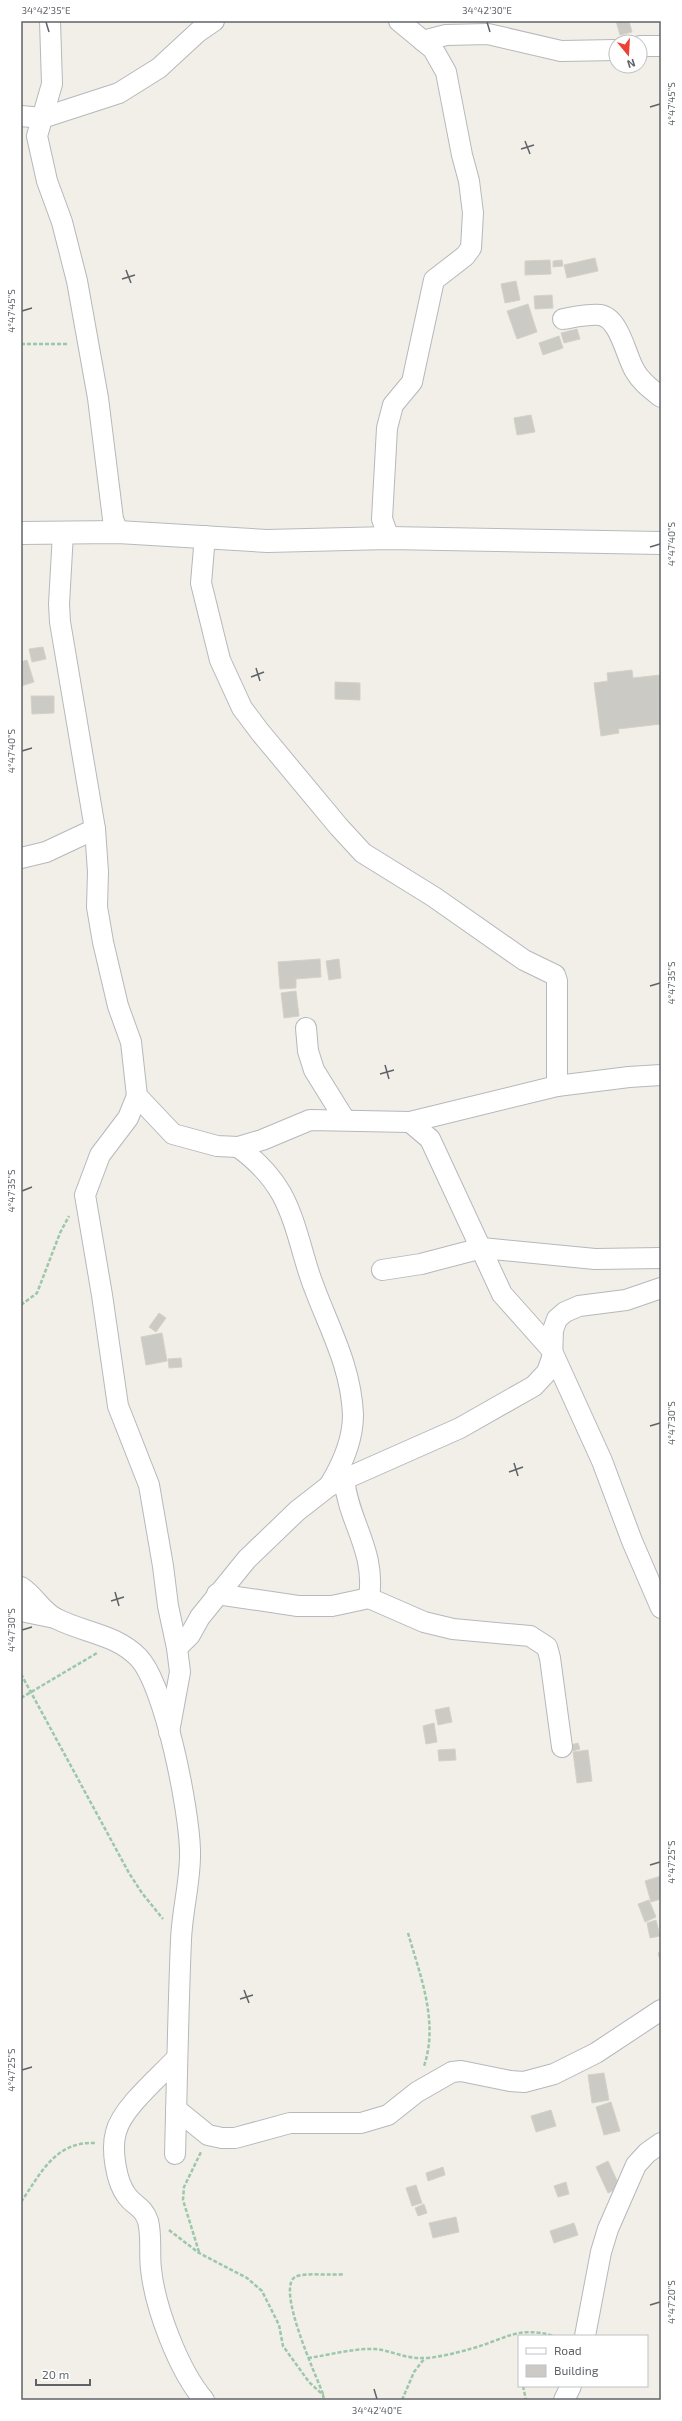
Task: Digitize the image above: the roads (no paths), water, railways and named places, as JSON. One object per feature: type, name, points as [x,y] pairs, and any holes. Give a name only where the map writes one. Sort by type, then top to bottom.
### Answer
[{"type":"main road","points":[[21,533],[118,532],[205,536],[267,541],[390,538],[661,543]]},
{"type":"street","points":[[50,21],[52,84],[37,136],[47,180],[62,222],[70,253],[98,398],[113,519],[118,532]]},
{"type":"street","points":[[21,116],[42,118],[119,93],[159,68],[198,32],[214,21]]},
{"type":"street","points":[[390,538],[382,519],[387,428],[390,414],[398,396],[412,382],[434,280],[465,256],[470,248],[473,213],[469,181],[462,155],[450,83],[440,59],[423,41],[399,21]]},
{"type":"street","points":[[423,41],[446,35],[488,34],[561,51],[608,50]]},
{"type":"street","points":[[648,46],[661,46]]},
{"type":"street","points":[[563,319],[601,315],[608,319],[620,334],[638,376],[661,397]]},
{"type":"street","points":[[63,533],[59,604],[60,622],[95,829],[98,872],[96,907],[117,999],[131,1042],[137,1096],[128,1118],[100,1156],[84,1195],[102,1295],[118,1406],[149,1485],[163,1566],[168,1606],[177,1648],[180,1672],[169,1732]]},
{"type":"street","points":[[205,536],[201,583],[220,660],[242,708],[338,827],[363,853],[434,897],[524,960],[555,975],[557,981],[557,1086]]},
{"type":"street","points":[[21,858],[46,852],[95,829]]},
{"type":"street","points":[[306,1028],[308,1051],[314,1070],[345,1120]]},
{"type":"street","points":[[137,1096],[173,1134],[217,1146],[238,1147],[262,1140],[310,1120],[410,1122],[557,1086],[629,1077],[661,1075]]},
{"type":"street","points":[[410,1122],[430,1139],[460,1206],[482,1248],[502,1294],[551,1348],[602,1461],[632,1542],[661,1608]]},
{"type":"street","points":[[238,1147],[256,1161],[269,1175],[282,1194],[311,1278],[342,1353],[353,1415],[351,1429],[336,1483],[347,1501],[368,1553],[371,1585],[369,1598]]},
{"type":"street","points":[[382,1270],[421,1264],[482,1248],[587,1258],[661,1258]]},
{"type":"street","points":[[177,1648],[190,1635],[217,1594],[246,1559],[297,1511],[336,1483],[460,1428],[534,1386],[547,1372],[552,1358],[551,1348],[556,1319],[565,1312],[579,1306],[626,1300],[661,1288]]},
{"type":"street","points":[[21,1587],[31,1593],[45,1610],[55,1618]]},
{"type":"street","points":[[217,1594],[298,1606],[332,1606],[369,1598],[424,1622],[454,1629],[530,1636],[540,1641],[547,1647],[550,1658],[562,1747]]},
{"type":"street","points":[[21,1611],[55,1618],[118,1641],[139,1658],[149,1672],[160,1698],[184,1799],[190,1850],[181,1938],[177,2058],[176,2154]]},
{"type":"street","points":[[176,2109],[208,2135],[235,2138],[290,2123],[361,2123],[388,2115],[417,2092],[447,2074],[461,2071],[510,2081],[538,2080],[554,2074],[596,2053],[661,2010]]},
{"type":"street","points":[[177,2058],[119,2122],[115,2144],[120,2181],[127,2196],[142,2208],[147,2220],[151,2270],[162,2317],[185,2370],[204,2400]]},
{"type":"street","points":[[586,2335],[601,2252],[608,2229],[636,2165],[647,2153],[661,2143]]},
{"type":"street","points":[[564,2400],[570,2387]]}]
